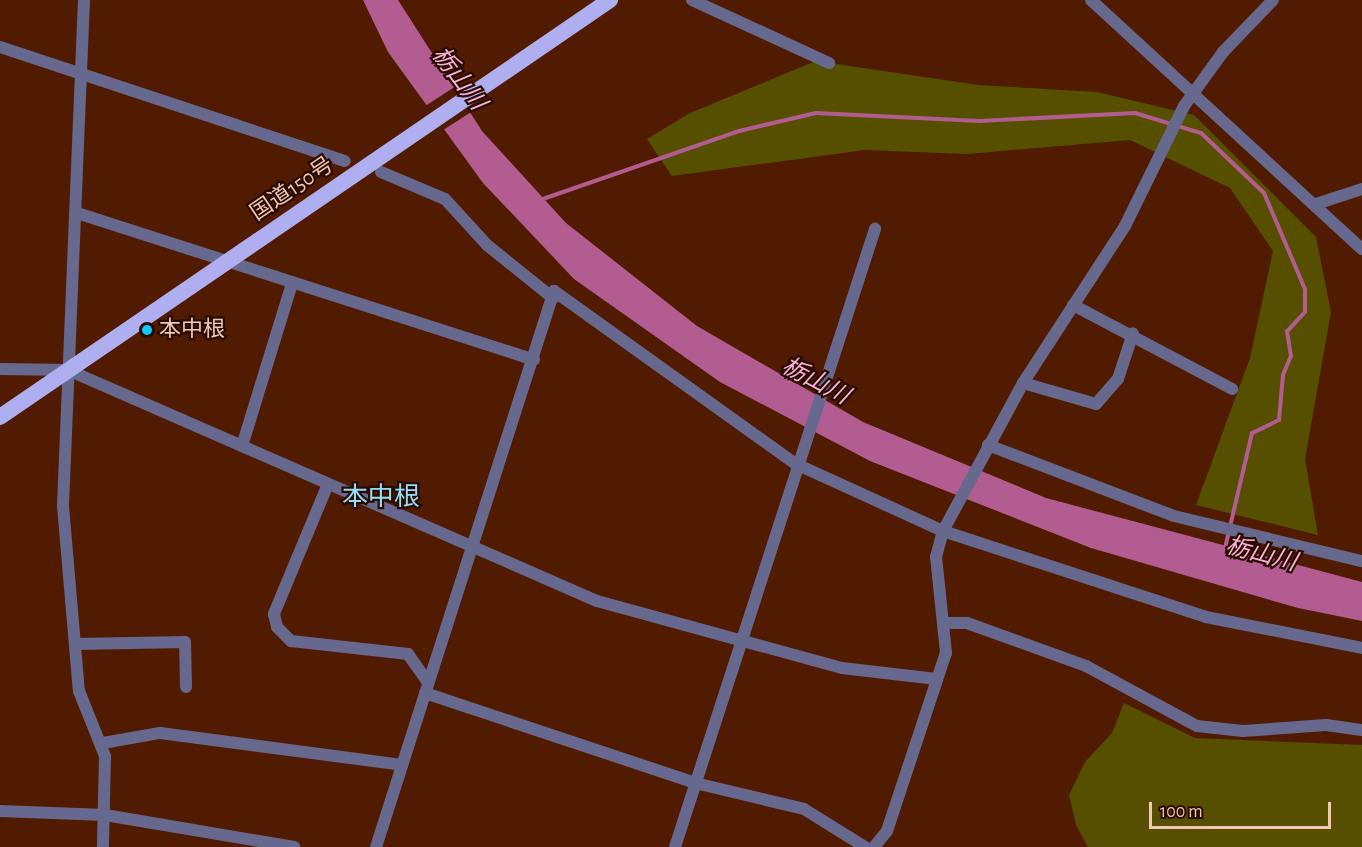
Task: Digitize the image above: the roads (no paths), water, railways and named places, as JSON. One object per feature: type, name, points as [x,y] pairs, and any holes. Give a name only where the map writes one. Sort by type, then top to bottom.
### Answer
[{"type":"highway","name":"国道150号","points":[[0,417],[610,0]]},
{"type":"street","points":[[84,0],[77,213],[63,506],[79,692],[103,743],[105,815],[103,847]]},
{"type":"street","points":[[692,0],[829,63]]},
{"type":"street","points":[[1091,0],[1195,91],[1362,249]]},
{"type":"street","points":[[874,847],[887,831],[946,653],[946,623],[936,557],[944,528],[986,447],[1023,383],[1125,226],[1184,106],[1223,52],[1273,0]]},
{"type":"street","points":[[0,47],[81,76],[345,161]]},
{"type":"street","points":[[381,172],[445,199],[487,245],[553,298]]},
{"type":"street","points":[[1316,204],[1362,189]]},
{"type":"street","points":[[77,213],[534,360]]},
{"type":"street","points":[[675,847],[798,459],[875,229]]},
{"type":"street","points":[[242,446],[292,283]]},
{"type":"street","points":[[376,847],[474,548],[554,291],[798,459],[944,528],[1206,617],[1362,648]]},
{"type":"street","points":[[1073,305],[1134,333],[1232,388]]},
{"type":"street","points":[[1023,383],[1096,405],[1118,379],[1134,333]]},
{"type":"street","points":[[0,369],[68,370],[597,601],[842,668],[936,680]]},
{"type":"street","points":[[986,447],[1174,516],[1362,561]]},
{"type":"street","points":[[328,484],[274,614],[277,627],[291,641],[408,654],[427,688],[695,783],[804,809],[865,847]]},
{"type":"street","points":[[946,623],[968,623],[1086,666],[1197,726],[1243,732],[1326,725],[1362,730]]},
{"type":"street","points":[[75,644],[185,642],[186,687]]},
{"type":"street","points":[[103,743],[160,733],[402,765]]},
{"type":"street","points":[[0,812],[105,815],[294,847]]},
{"type":"waterway","name":"栃山川","points":[[540,200],[739,131],[816,113],[979,121],[1135,113],[1201,133],[1264,193],[1305,289],[1305,312],[1287,331],[1291,356],[1283,375],[1279,420],[1252,433],[1225,548]]},
{"type":"place","name":"本中根","points":[[147,330]]},
{"type":"district","name":"本中根","points":[[381,498]]}]
